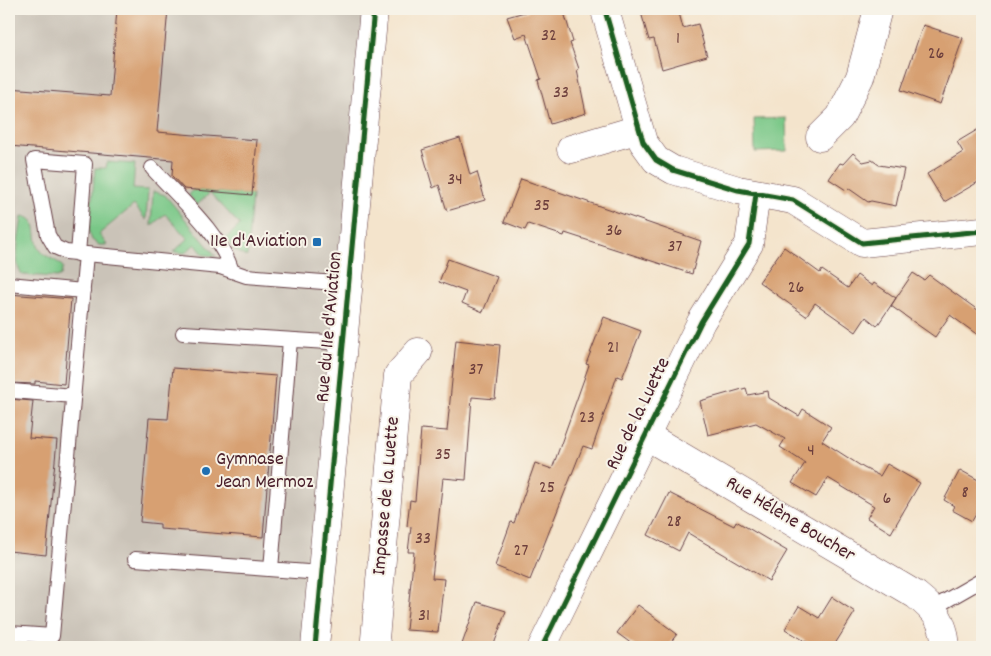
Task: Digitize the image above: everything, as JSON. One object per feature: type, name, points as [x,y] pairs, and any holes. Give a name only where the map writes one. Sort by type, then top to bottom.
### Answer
[{"type":"street","name":"Rue du 11e d'Aviation","points":[[314,647],[374,9]]},
{"type":"street","points":[[607,9],[606,14],[643,142],[656,160],[673,170],[756,194],[793,200],[862,243],[982,231]]},
{"type":"street","points":[[820,137],[840,117],[860,77],[878,9]]},
{"type":"street","points":[[571,149],[639,129]]},
{"type":"street","name":"Rue de la Luette","points":[[542,647],[701,322],[748,244],[756,194]]},
{"type":"street","name":"Impasse de la Luette","points":[[377,647],[375,639],[398,376],[418,352]]},
{"type":"street","name":"Rue Hélène Boucher","points":[[645,435],[916,595],[933,608],[945,629],[946,647]]},
{"type":"lane","points":[[9,634],[52,636],[83,291],[82,254],[85,164],[34,160],[48,235],[55,247],[66,252],[82,254],[220,267],[246,276],[349,284]]},
{"type":"lane","points":[[152,168],[217,240],[226,254],[232,271]]},
{"type":"lane","points":[[9,284],[83,291]]},
{"type":"lane","points":[[183,334],[343,343]]},
{"type":"lane","points":[[271,569],[290,340]]},
{"type":"lane","points":[[12,391],[74,396]]},
{"type":"lane","points":[[135,559],[321,573]]},
{"type":"lane","points":[[933,608],[982,580]]},
{"type":"shaded area","points":[[9,9],[374,9],[314,647],[9,647]]},
{"type":"green space","points":[[786,118],[787,151],[755,152],[754,119]]},
{"type":"green space","points":[[107,162],[135,164],[133,189],[148,190],[146,220],[134,205],[99,234],[107,245],[99,245],[92,240],[89,232],[95,168],[106,168]]},
{"type":"green space","points":[[193,190],[252,195],[247,257],[234,250],[226,238],[240,225],[210,193],[197,205],[189,195]]},
{"type":"green space","points":[[153,191],[165,195],[216,256],[204,255],[195,244],[185,253],[173,252],[188,239],[165,214],[151,226]]},
{"type":"green space","points":[[22,216],[27,217],[33,223],[40,250],[63,267],[61,275],[57,277],[23,275],[19,270],[17,256]]},
{"type":"building","points":[[117,9],[168,9],[157,132],[257,140],[252,195],[184,189],[172,176],[173,160],[9,146],[9,88],[110,96]]},
{"type":"building","points":[[535,9],[563,9],[573,42],[570,43],[579,69],[577,70],[586,113],[550,124],[538,80],[541,79],[526,34],[515,38],[507,17]]},
{"type":"building","points":[[640,9],[678,9],[683,28],[698,24],[707,56],[662,69],[654,39],[649,40]]},
{"type":"building","points":[[923,25],[963,38],[940,104],[901,90]]},
{"type":"building","points":[[982,127],[982,184],[980,181],[944,202],[927,174],[963,152],[957,142]]},
{"type":"building","points":[[460,138],[470,175],[477,172],[485,200],[447,211],[439,185],[433,188],[422,150]]},
{"type":"building","points":[[853,153],[863,162],[872,160],[879,165],[904,169],[896,206],[868,202],[848,188],[846,190],[829,179],[840,163],[843,164]]},
{"type":"building","points":[[521,179],[701,241],[692,274],[565,233],[564,236],[528,224],[525,230],[504,222]]},
{"type":"building","points":[[784,247],[820,273],[822,270],[848,288],[857,275],[872,286],[874,283],[896,298],[877,326],[866,317],[856,332],[815,303],[806,316],[759,282]]},
{"type":"building","points":[[448,259],[497,277],[483,312],[462,303],[466,292],[439,282]]},
{"type":"building","points":[[913,273],[924,280],[929,275],[982,313],[982,338],[950,315],[935,337],[891,306]]},
{"type":"building","points":[[9,294],[71,299],[64,384],[35,381],[35,384],[9,383]]},
{"type":"building","points":[[604,317],[641,331],[622,378],[617,376],[592,449],[583,446],[530,580],[495,566],[511,522],[514,523],[535,463],[552,469],[589,365],[586,364]]},
{"type":"building","points":[[456,340],[500,345],[495,399],[472,397],[466,480],[443,478],[432,578],[444,579],[438,632],[406,630],[414,552],[408,552],[411,527],[407,526],[410,500],[415,501],[421,429],[447,431]]},
{"type":"building","name":"Gymnase Jean Mermoz","points":[[173,368],[276,376],[263,537],[160,529],[160,524],[140,522],[149,418],[168,419]]},
{"type":"building","points":[[746,388],[748,395],[768,391],[769,398],[799,416],[803,409],[831,427],[822,441],[864,468],[880,476],[887,464],[920,483],[891,533],[867,518],[874,506],[828,478],[816,497],[792,483],[805,463],[780,447],[785,439],[756,423],[708,435],[700,401]]},
{"type":"building","points":[[9,399],[33,401],[29,438],[57,440],[46,555],[9,551]]},
{"type":"building","points":[[960,470],[982,482],[982,504],[972,521],[952,510],[954,506],[944,500]]},
{"type":"building","points":[[669,493],[734,526],[736,521],[787,551],[769,581],[688,533],[679,551],[648,535]]},
{"type":"building","points":[[832,597],[855,612],[833,647],[815,647],[785,629],[799,606],[819,618]]},
{"type":"building","points":[[477,602],[506,611],[493,647],[461,647]]},
{"type":"building","points":[[638,605],[677,634],[667,647],[636,647],[617,633]]},
{"type":"cycle path","points":[[315,647],[374,9]]},
{"type":"cycle path","points":[[607,9],[606,14],[643,142],[656,160],[673,170],[738,190],[793,200],[862,243],[982,231]]},
{"type":"cycle path","points":[[542,647],[701,322],[749,244],[756,194]]},
{"type":"place","name":"11e d'Aviation","points":[[317,242]]},
{"type":"place","name":"Gymnase Jean Mermoz","points":[[206,471]]}]
